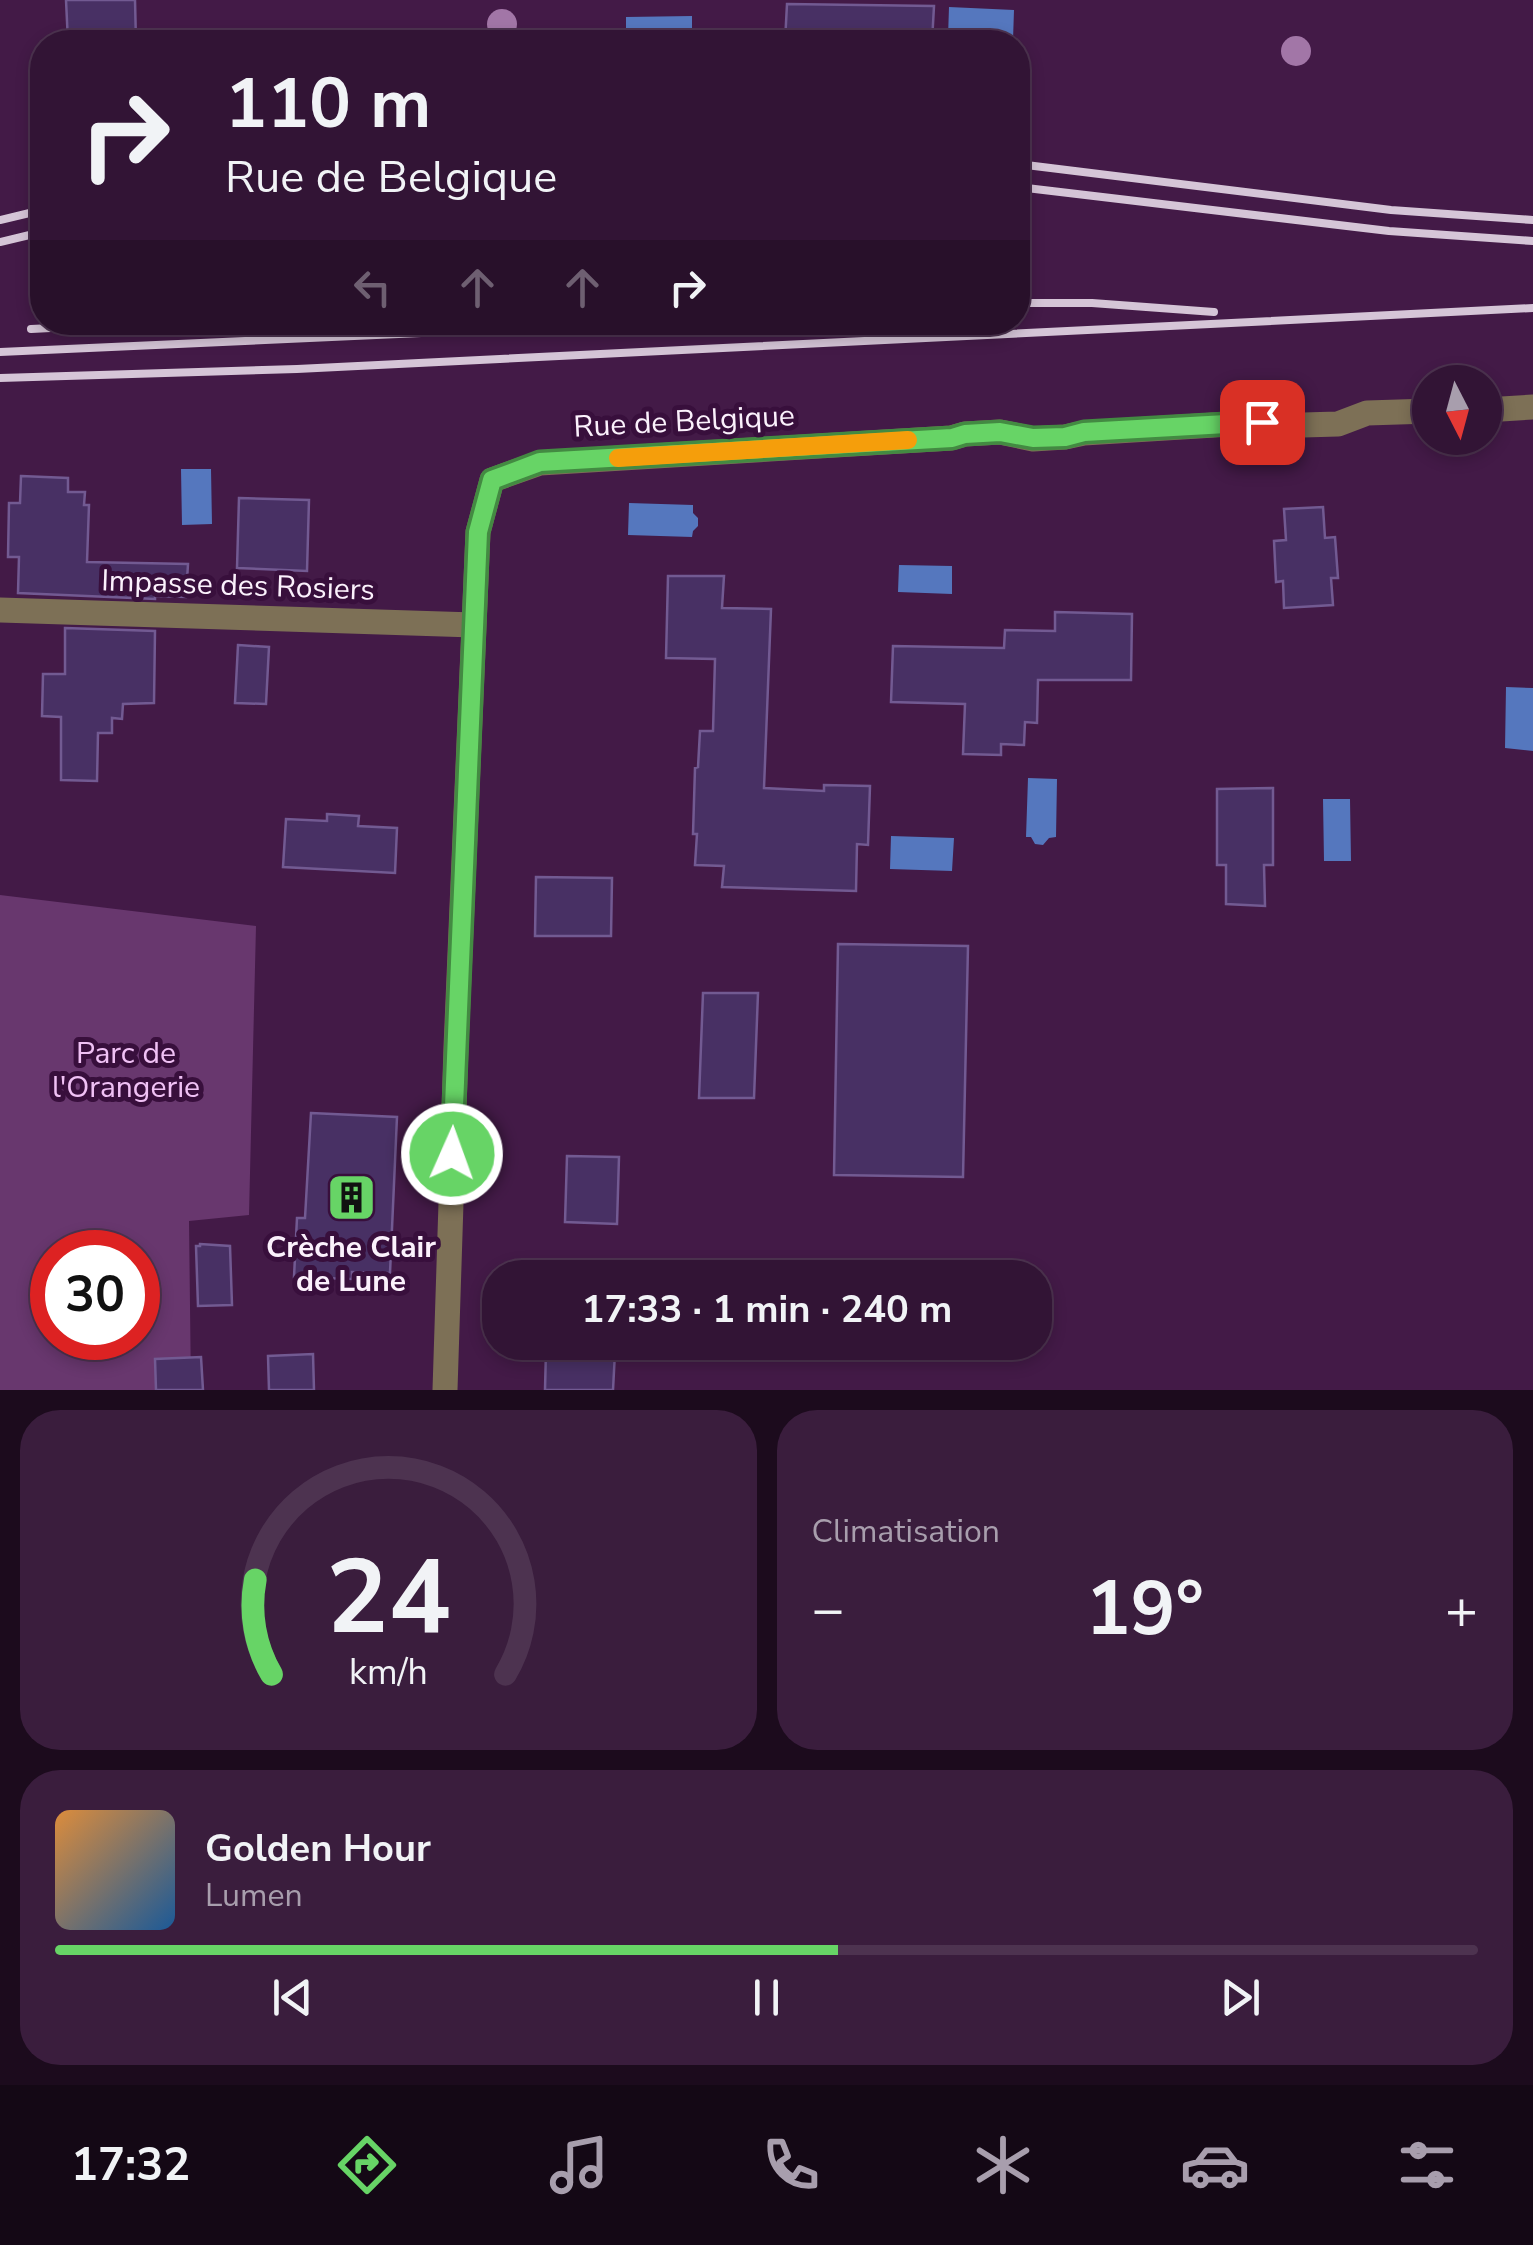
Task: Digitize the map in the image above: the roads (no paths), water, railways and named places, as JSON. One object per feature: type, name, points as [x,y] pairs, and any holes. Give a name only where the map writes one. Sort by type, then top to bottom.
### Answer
[{"type":"street","points":[[1502,409],[1533,407]]},
{"type":"street","name":"Rue de Belgique","points":[[445,1390],[478,532],[492,480],[540,462],[1000,432],[1033,438],[1262,422],[1338,424],[1367,414],[1412,412]]},
{"type":"street","name":"Impasse des Rosiers","points":[[0,610],[474,625]]},
{"type":"water","points":[[949,7],[1014,10],[1013,30],[948,30]]},
{"type":"water","points":[[692,16],[692,30],[626,30],[626,17]]},
{"type":"water","points":[[181,469],[211,469],[212,524],[182,525]]},
{"type":"water","points":[[629,503],[693,505],[698,526],[692,537],[628,535]]},
{"type":"water","points":[[899,565],[952,566],[952,594],[898,592]]},
{"type":"water","points":[[1506,687],[1533,688],[1533,751],[1505,748]]},
{"type":"water","points":[[1028,778],[1057,779],[1056,837],[1043,845],[1026,837]]},
{"type":"water","points":[[1323,799],[1350,799],[1351,861],[1324,861]]},
{"type":"water","points":[[891,836],[954,838],[952,871],[890,869]]},
{"type":"railway","points":[[1030,165],[1391,210],[1533,220]]},
{"type":"railway","points":[[1030,188],[1389,231],[1533,241]]},
{"type":"railway","points":[[0,220],[30,213]]},
{"type":"railway","points":[[0,242],[30,235]]},
{"type":"railway","points":[[1030,303],[1092,303],[1214,312]]},
{"type":"railway","points":[[1030,333],[1533,308]]},
{"type":"railway","points":[[0,352],[377,335]]},
{"type":"railway","points":[[0,378],[297,369],[986,335]]},
{"type":"place","name":"Crèche Clair de Lune","points":[[351,1198]]},
{"type":"park label","name":"Parc de l'Orangerie","points":[[126,1070]]}]
